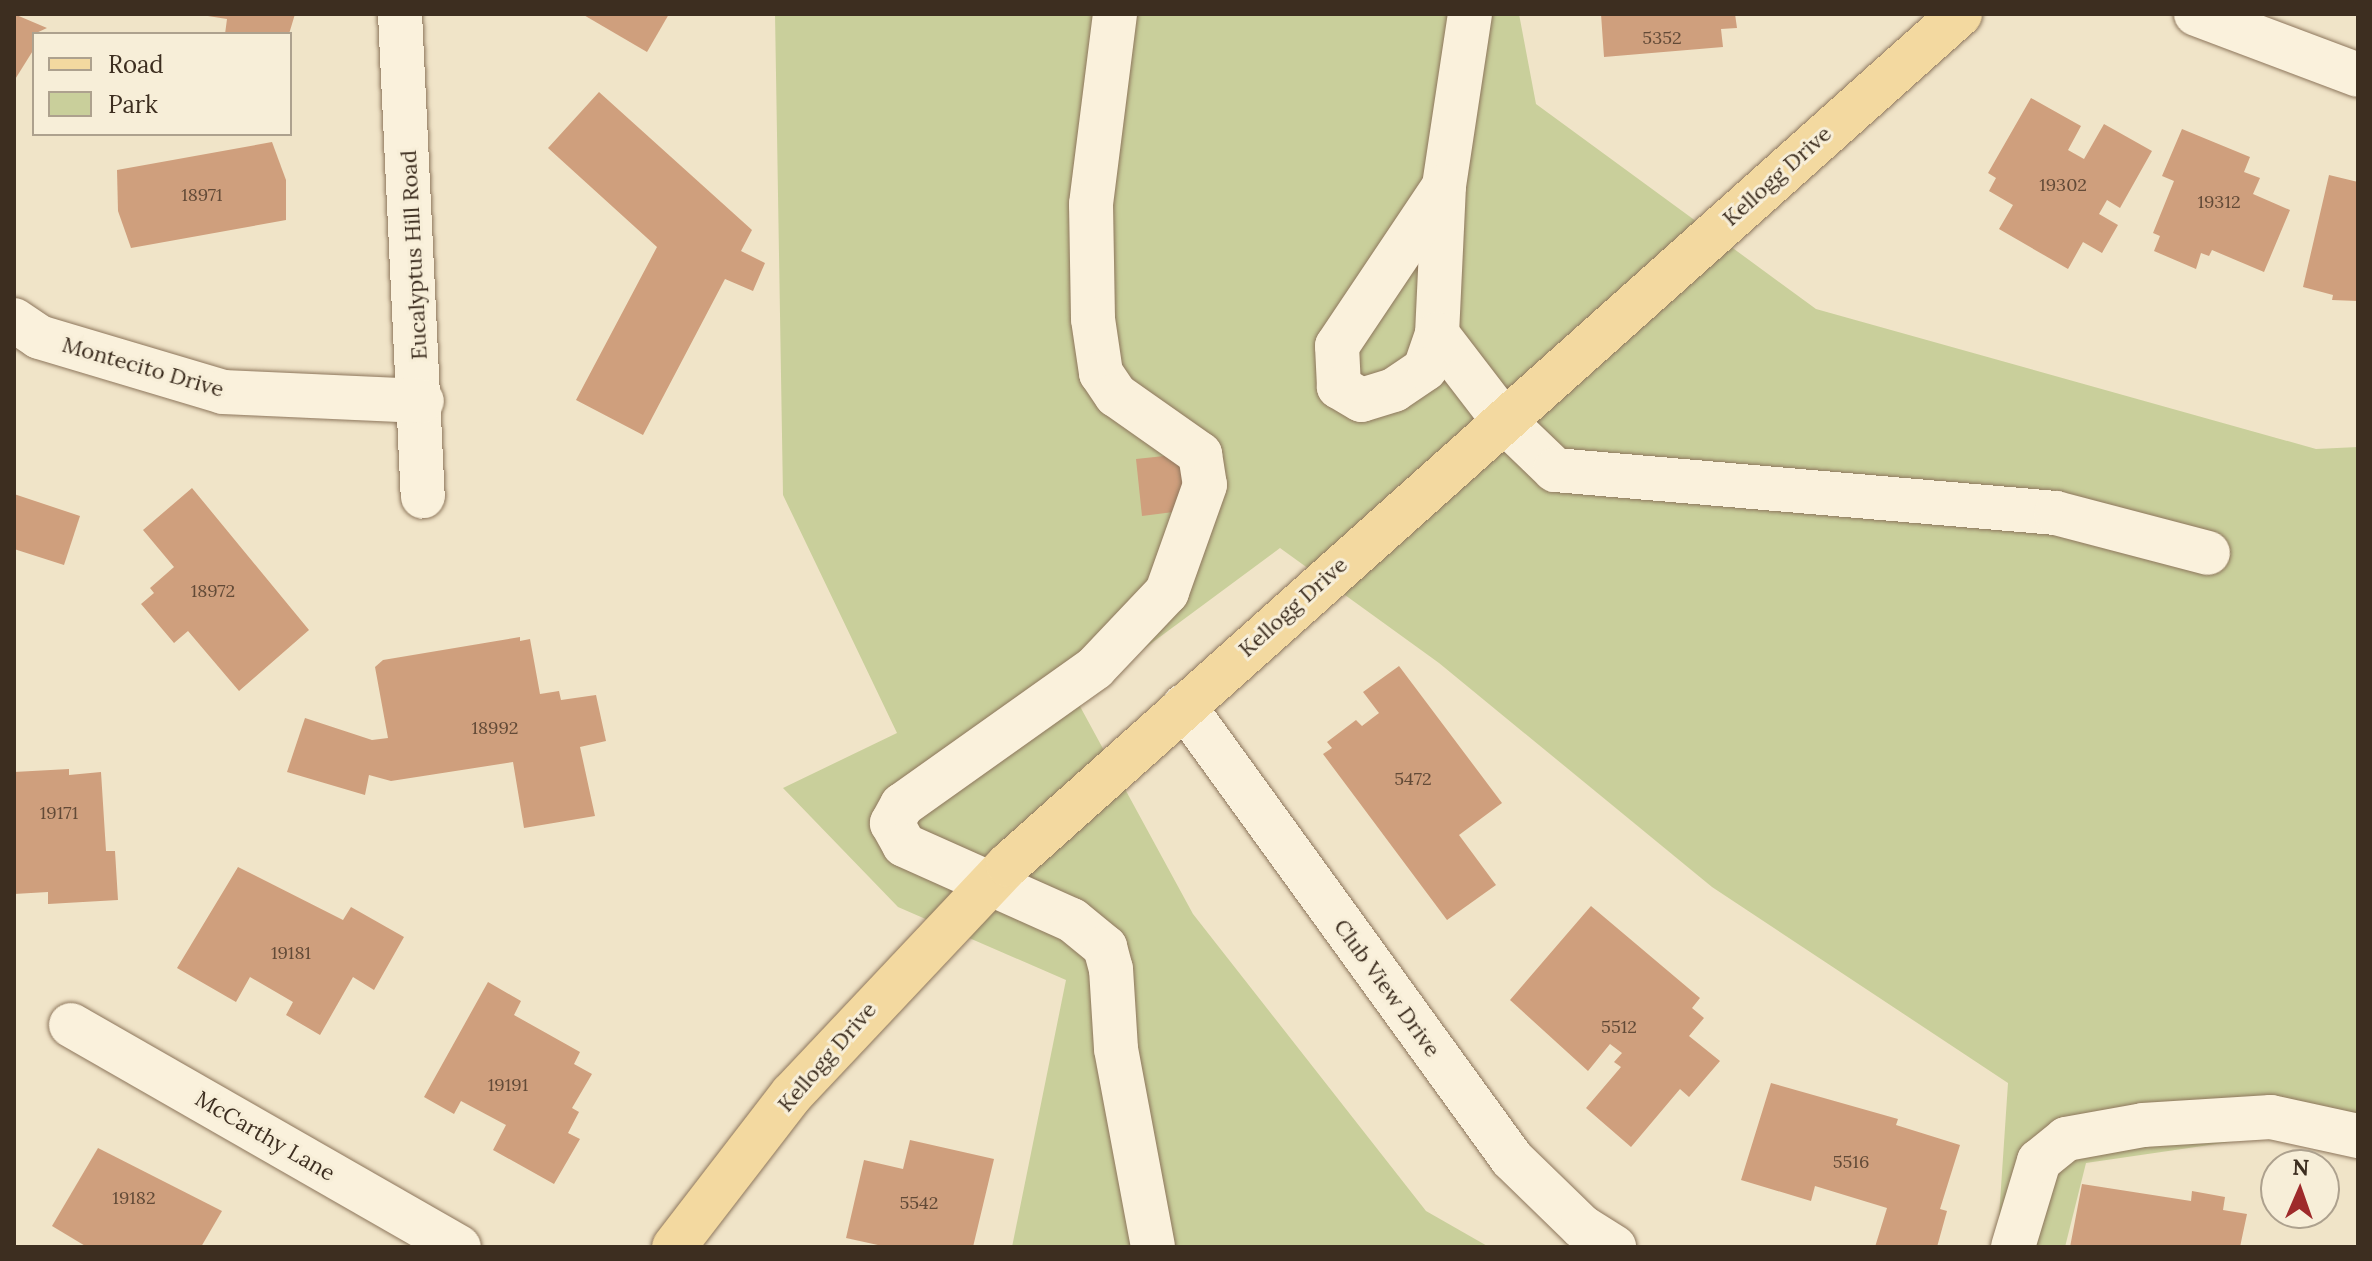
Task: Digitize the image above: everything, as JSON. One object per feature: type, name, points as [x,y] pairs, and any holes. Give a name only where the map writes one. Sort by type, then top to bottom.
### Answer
[{"type":"main road","name":"Kellogg Drive","points":[[674,1247],[792,1094],[993,881],[1184,706],[1960,14]]},
{"type":"street","name":"Eucalyptus Hill Road","points":[[400,14],[422,401],[423,496]]},
{"type":"street","points":[[1115,14],[1091,204],[1093,319],[1101,373],[1116,395],[1200,454],[1205,485],[1167,592],[1157,603],[1095,668],[902,805],[892,823],[904,845],[993,881],[1072,920],[1105,947],[1118,1064],[1153,1247]]},
{"type":"street","points":[[1444,186],[1337,346],[1339,387],[1361,400],[1394,390],[1425,369],[1437,334],[1444,186],[1470,14]]},
{"type":"street","points":[[2196,14],[2358,75]]},
{"type":"street","name":"Montecito Drive","points":[[14,320],[39,337],[223,392],[422,401]]},
{"type":"street","points":[[1437,334],[1503,420],[1555,470],[2056,513],[2208,553]]},
{"type":"street","name":"Club View Drive","points":[[1184,706],[1512,1159],[1582,1227],[1614,1247]]},
{"type":"street","name":"McCarthy Lane","points":[[71,1025],[459,1247]]},
{"type":"street","points":[[2013,1247],[2039,1161],[2066,1139],[2143,1125],[2271,1117],[2358,1136]]},
{"type":"green space","points":[[775,14],[1519,14],[1536,104],[1816,309],[2316,449],[2358,447],[2358,1128],[2352,1124],[2086,1163],[2065,1247],[1997,1247],[2008,1083],[1712,887],[1439,663],[1280,548],[1076,699],[1193,914],[1426,1211],[1489,1247],[1012,1247],[1066,980],[898,907],[783,788],[897,733],[783,495]]},
{"type":"building","points":[[14,14],[47,28],[32,32],[32,52],[14,81]]},
{"type":"building","points":[[195,14],[295,14],[290,32],[225,32],[227,19]]},
{"type":"building","points":[[582,14],[669,14],[647,52]]},
{"type":"building","points":[[1601,14],[1735,14],[1737,28],[1721,29],[1723,47],[1604,57]]},
{"type":"building","points":[[599,92],[752,230],[741,251],[765,263],[753,291],[725,279],[643,435],[576,400],[657,247],[548,148]]},
{"type":"building","points":[[2031,98],[2081,126],[2068,150],[2084,159],[2104,124],[2152,151],[2120,208],[2107,200],[2099,214],[2118,225],[2102,253],[2083,242],[2068,269],[1999,229],[2013,205],[1989,191],[1996,178],[1988,173]]},
{"type":"building","points":[[2182,129],[2250,157],[2244,172],[2260,178],[2253,194],[2290,210],[2264,272],[2212,250],[2209,256],[2201,253],[2196,269],[2154,251],[2160,236],[2153,233],[2174,181],[2162,176]]},
{"type":"building","points":[[272,142],[286,180],[286,220],[131,248],[118,211],[117,170]]},
{"type":"building","points":[[2329,175],[2358,182],[2358,301],[2332,300],[2333,295],[2303,287]]},
{"type":"building","points":[[1183,454],[1189,510],[1142,516],[1136,459]]},
{"type":"building","points":[[192,488],[309,630],[239,691],[188,631],[174,643],[141,604],[154,593],[150,588],[174,567],[143,530]]},
{"type":"building","points":[[14,494],[80,516],[64,565],[14,549]]},
{"type":"building","points":[[520,637],[520,641],[530,639],[540,694],[559,691],[561,700],[596,695],[606,741],[580,747],[595,816],[524,828],[513,762],[391,781],[369,775],[365,795],[287,772],[305,718],[372,740],[388,738],[375,667],[383,660]]},
{"type":"building","points":[[1399,666],[1502,803],[1459,835],[1496,885],[1447,920],[1323,754],[1332,748],[1327,742],[1356,720],[1362,726],[1379,713],[1363,692]]},
{"type":"building","points":[[69,769],[69,775],[101,772],[106,851],[115,851],[118,900],[48,904],[48,892],[14,894],[14,772]]},
{"type":"building","points":[[238,867],[343,920],[351,907],[404,937],[374,990],[353,977],[320,1035],[286,1015],[293,1002],[250,977],[236,1002],[177,968]]},
{"type":"building","points":[[1591,906],[1700,998],[1692,1008],[1704,1018],[1689,1036],[1720,1061],[1689,1097],[1680,1089],[1631,1147],[1586,1108],[1621,1067],[1614,1062],[1622,1053],[1610,1044],[1588,1071],[1510,1000]]},
{"type":"building","points":[[488,982],[521,1001],[514,1015],[580,1052],[574,1064],[592,1074],[572,1108],[579,1112],[568,1133],[580,1139],[554,1184],[493,1150],[506,1125],[461,1101],[454,1114],[424,1097]]},
{"type":"building","points":[[1771,1083],[1898,1119],[1896,1125],[1960,1145],[1940,1209],[1947,1211],[1937,1247],[1875,1247],[1887,1208],[1815,1186],[1811,1201],[1741,1180]]},
{"type":"building","points":[[910,1140],[994,1159],[973,1247],[887,1247],[846,1238],[864,1160],[903,1169]]},
{"type":"building","points":[[98,1148],[222,1211],[201,1247],[87,1247],[52,1226]]},
{"type":"building","points":[[2082,1184],[2191,1201],[2192,1191],[2225,1197],[2223,1210],[2247,1214],[2240,1247],[2070,1247]]}]
